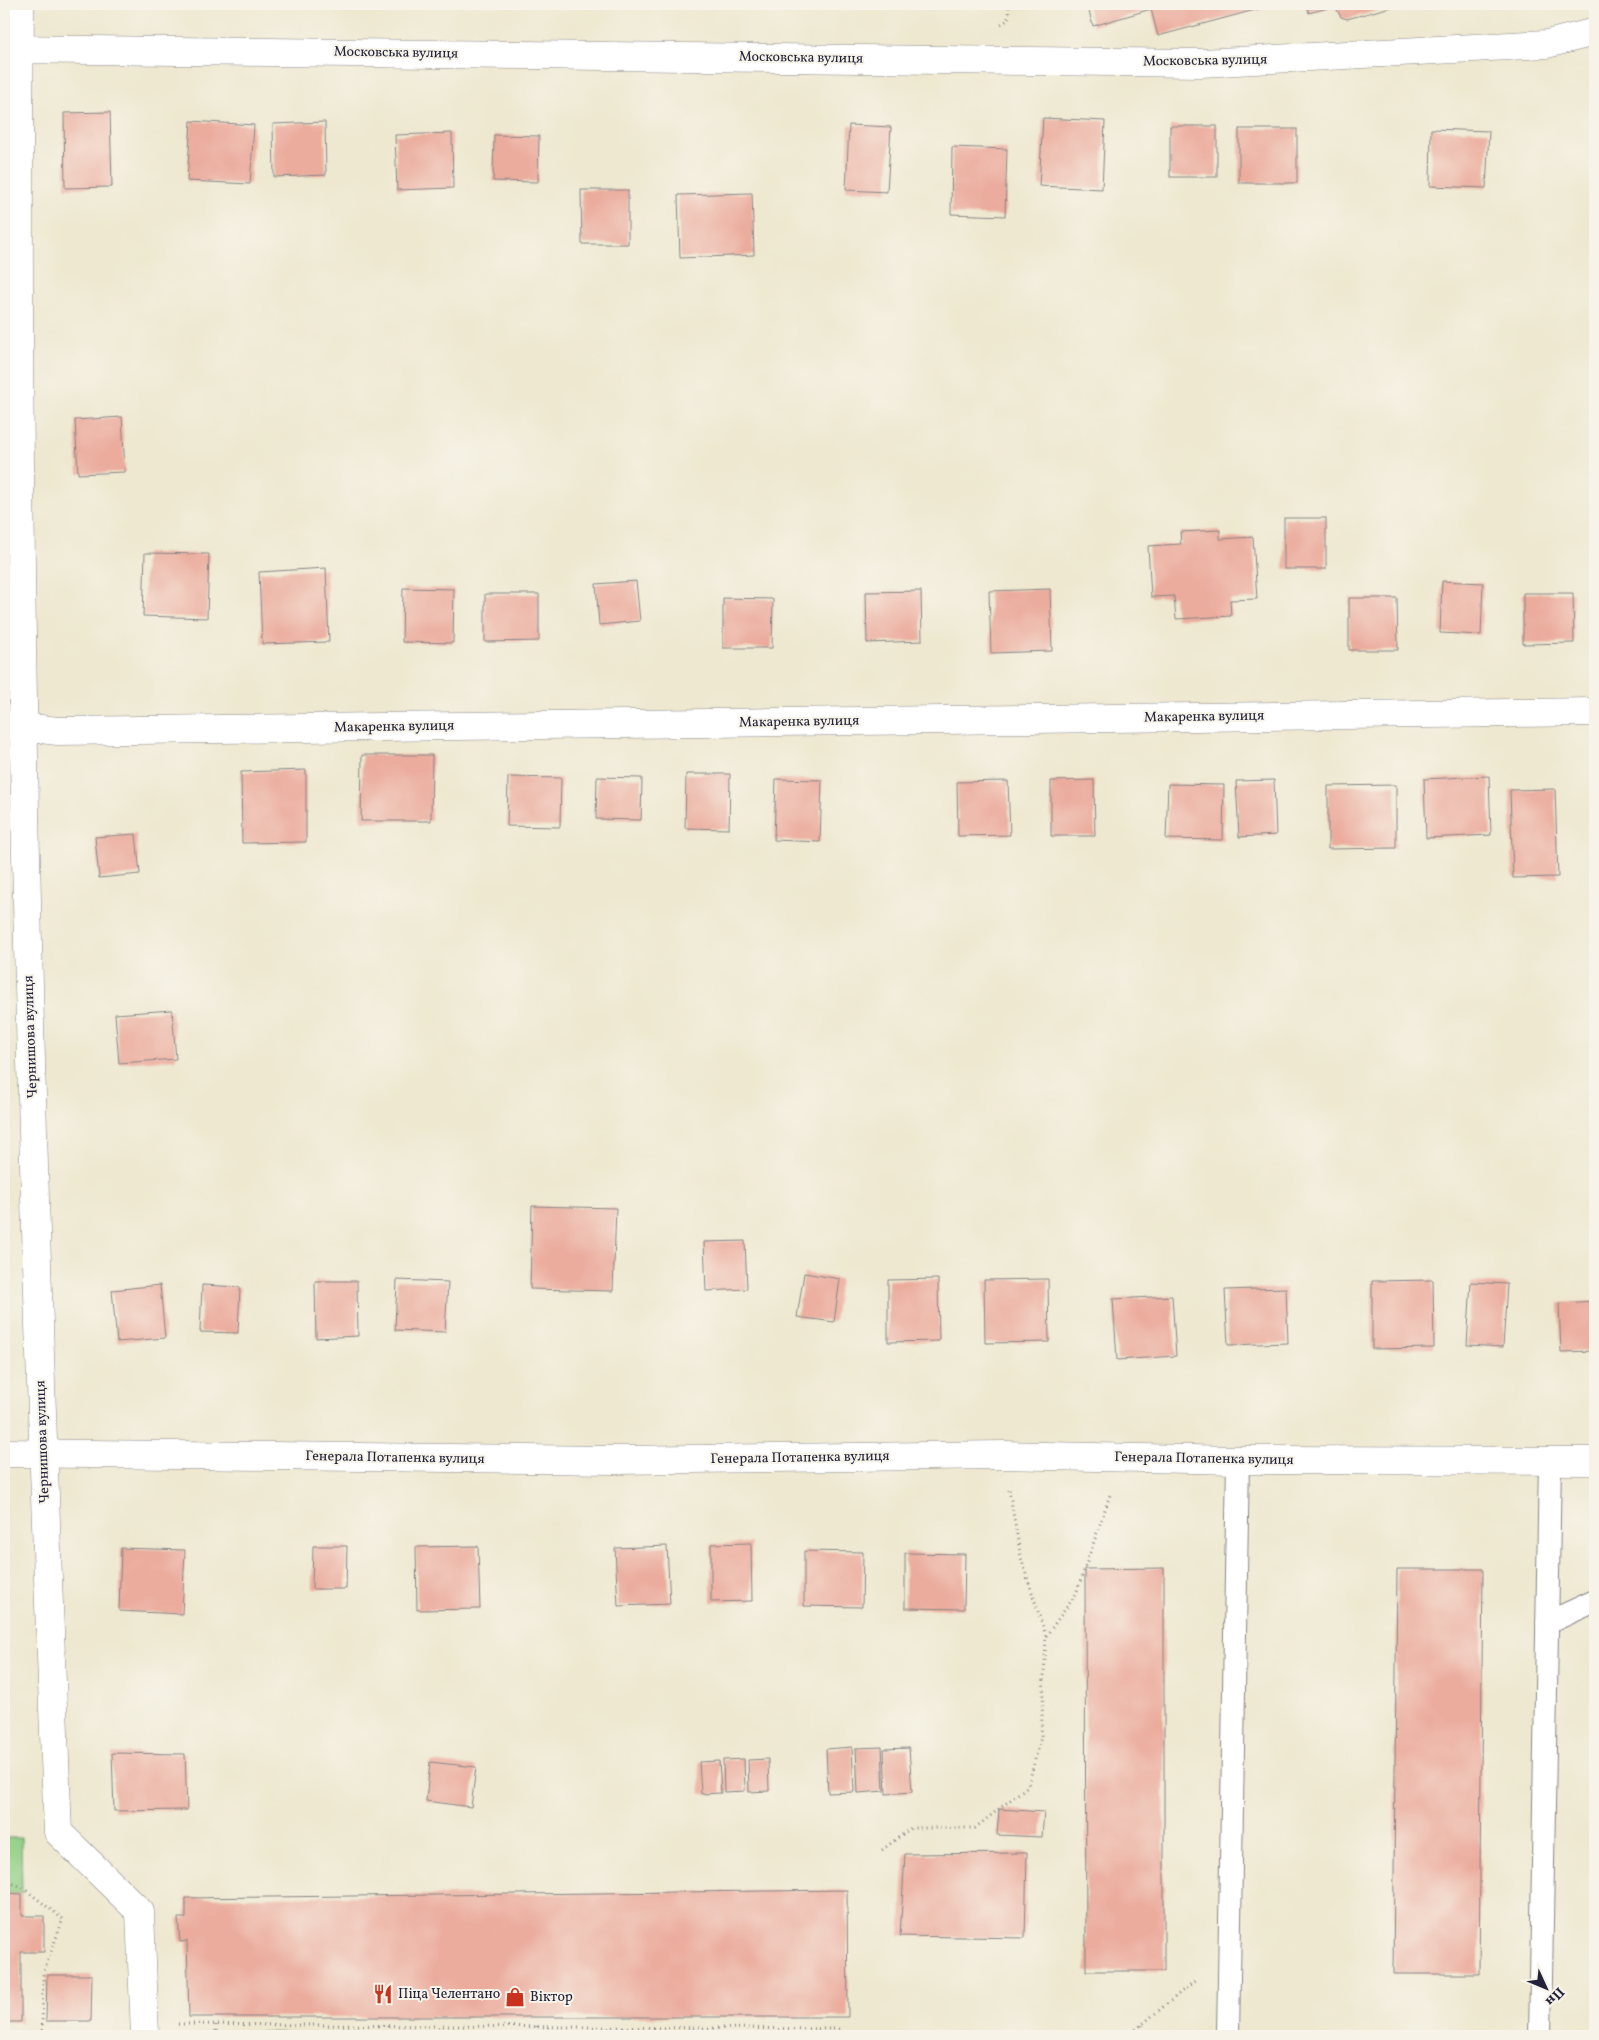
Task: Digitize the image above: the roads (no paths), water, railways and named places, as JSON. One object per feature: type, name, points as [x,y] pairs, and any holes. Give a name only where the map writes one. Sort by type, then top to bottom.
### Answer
[{"type":"street","name":"Чернишова вулиця","points":[[20,4],[12,49],[13,726],[58,1832],[140,1912],[145,2030]]},
{"type":"street","name":"Московська вулиця","points":[[12,49],[1201,63],[1547,44],[1595,32]]},
{"type":"street","name":"Макаренка вулиця","points":[[13,726],[58,731],[1595,712]]},
{"type":"street","name":"Генерала Потапенка вулиця","points":[[4,1453],[616,1460],[1003,1455],[1238,1460],[1595,1461]]},
{"type":"lane","points":[[1228,2036],[1238,1460]]},
{"type":"lane","points":[[1540,2036],[1550,1461]]},
{"type":"lane","points":[[1547,1623],[1595,1601]]},
{"type":"place","name":"Піца Челентано","points":[[383,1994]]},
{"type":"place","name":"Віктор","points":[[515,1997]]}]
